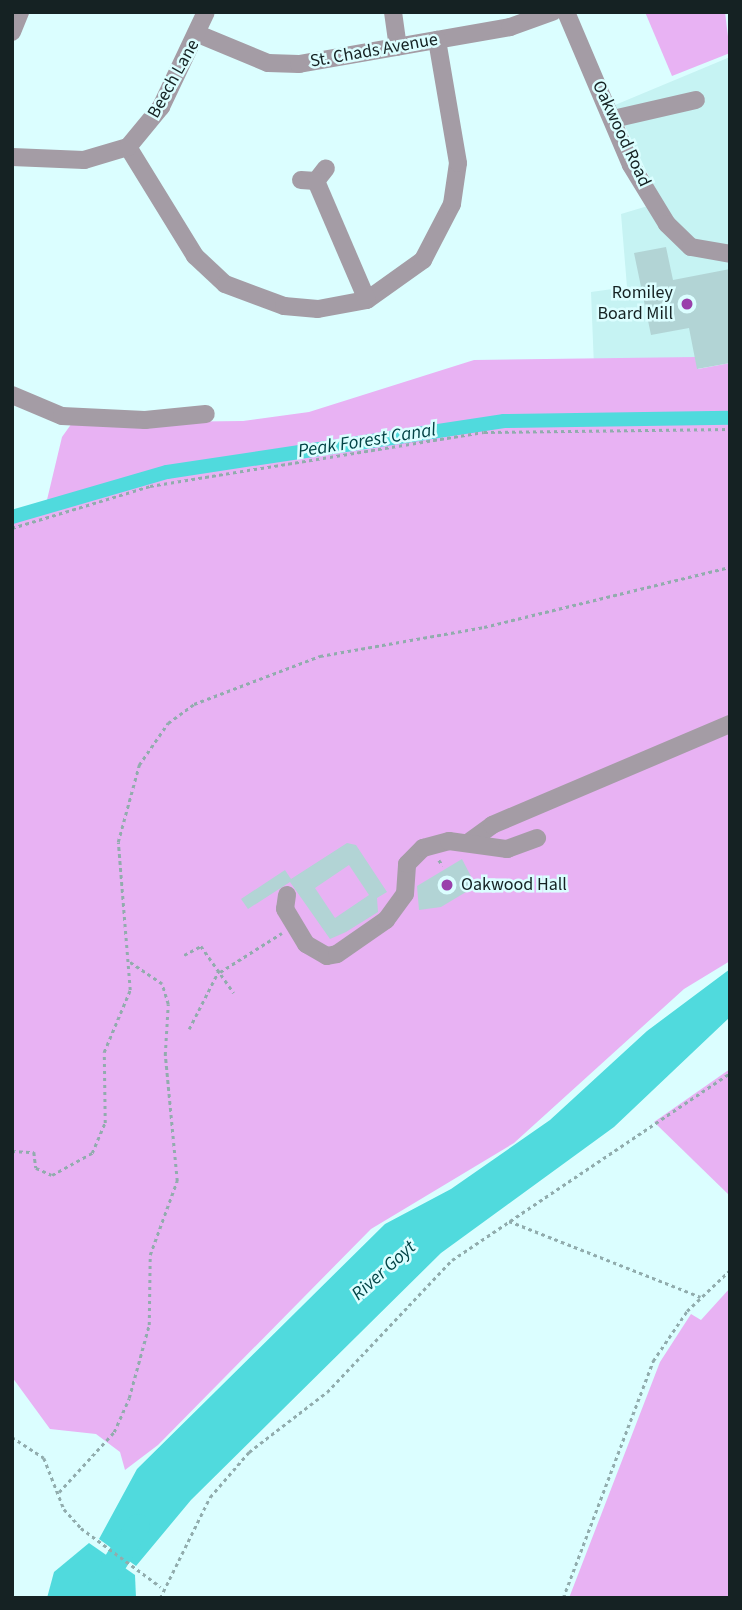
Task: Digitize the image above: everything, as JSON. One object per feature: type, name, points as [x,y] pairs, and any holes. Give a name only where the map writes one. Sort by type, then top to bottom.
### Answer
[{"type":"street","points":[[12,32],[20,12]]},
{"type":"street","name":"Beech Lane","points":[[128,147],[161,107],[198,34],[206,12]]},
{"type":"street","points":[[393,12],[398,47]]},
{"type":"street","name":"St. Chads Avenue","points":[[198,34],[268,63],[437,40],[552,12]]},
{"type":"street","name":"Oakwood Road","points":[[566,12],[613,119],[667,224],[691,247],[730,254]]},
{"type":"street","points":[[12,157],[84,160],[128,147],[195,256],[225,284],[292,307],[367,300],[423,260],[452,204],[458,163],[437,40]]},
{"type":"street","points":[[613,119],[696,100]]},
{"type":"street","points":[[314,176],[367,300]]},
{"type":"street","points":[[12,395],[62,416],[145,420],[206,414]]},
{"type":"street","points":[[469,842],[492,825],[730,724]]},
{"type":"street","points":[[287,895],[285,909],[293,926],[317,953],[337,954],[398,905],[414,855],[433,844],[469,842],[507,849],[537,838]]},
{"type":"path","points":[[12,528],[150,486],[484,432],[730,429]]},
{"type":"path","points":[[12,1151],[34,1152],[36,1168],[52,1175],[92,1153],[105,1124],[104,1052],[125,1009],[129,962],[118,871],[128,793],[168,723],[194,704],[320,656],[484,627],[730,568]]},
{"type":"path","points":[[189,1029],[219,971],[293,926]]},
{"type":"path","points":[[184,955],[201,946],[234,993]]},
{"type":"path","points":[[59,1492],[114,1432],[129,1398],[149,1325],[150,1255],[177,1181],[165,1055],[168,1004],[162,984],[129,962]]},
{"type":"path","points":[[160,1598],[161,1587],[210,1497],[249,1452],[327,1392],[452,1260],[730,1073]]},
{"type":"path","points":[[509,1221],[701,1297]]},
{"type":"path","points":[[563,1598],[653,1361],[701,1297],[730,1270]]},
{"type":"path","points":[[12,1437],[44,1458],[59,1492],[81,1528],[161,1587]]},
{"type":"shaded area","points":[[645,12],[725,12],[730,53],[672,76]]},
{"type":"shaded area","points":[[730,57],[730,360],[594,367],[591,292],[627,287],[621,214],[661,202],[615,105]]},
{"type":"shaded area","points":[[695,357],[698,369],[730,363],[730,961],[684,989],[514,1143],[371,1229],[158,1445],[125,1470],[120,1452],[96,1434],[50,1429],[12,1377],[12,517],[46,504],[62,437],[72,423],[243,421],[309,412],[474,360]]},
{"type":"shaded area","points":[[730,1069],[730,1196],[654,1122]]},
{"type":"shaded area","points":[[730,1288],[730,1598],[569,1598],[660,1362],[691,1314],[701,1320]]},
{"type":"water","points":[[730,969],[730,1017],[614,1127],[441,1253],[191,1500],[136,1566],[99,1539],[137,1469],[385,1224],[451,1189],[550,1120],[647,1031]]},
{"type":"water","points":[[89,1543],[135,1575],[136,1598],[47,1598],[54,1572]]},
{"type":"building","name":"Romiley Board Mill","points":[[666,247],[673,280],[730,269],[730,363],[697,369],[689,328],[651,335],[634,253]]},
{"type":"building","points":[[347,843],[356,845],[387,892],[377,898],[378,912],[330,939],[290,882],[248,909],[241,899],[285,870],[291,879]],"holes":[[[349,865],[369,895],[335,918],[315,888]]]},
{"type":"building","name":"Oakwood Hall","points":[[462,859],[476,886],[441,907],[419,910],[417,886]]},
{"type":"waterway","name":"Peak Forest Canal","points":[[12,517],[167,472],[504,421],[730,418]]},
{"type":"waterway","name":"River Goyt","points":[[93,1598],[138,1526]]},
{"type":"place","name":"Romiley Board Mill","points":[[687,304]]},
{"type":"place","name":"Oakwood Hall","points":[[447,885]]}]
